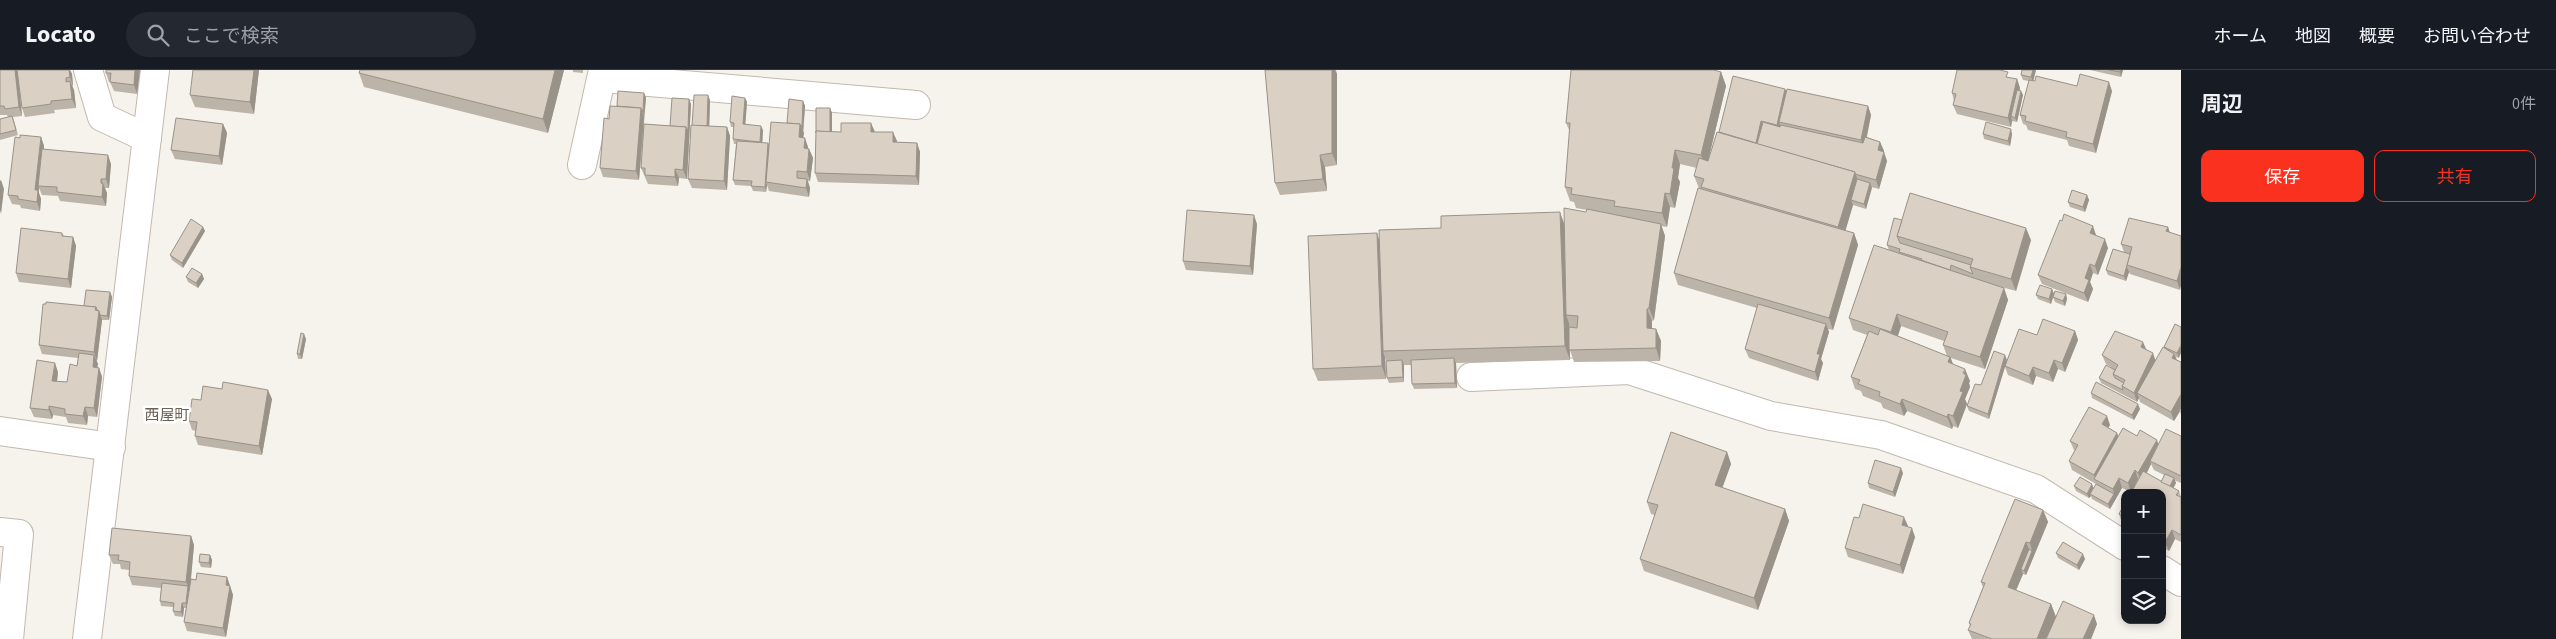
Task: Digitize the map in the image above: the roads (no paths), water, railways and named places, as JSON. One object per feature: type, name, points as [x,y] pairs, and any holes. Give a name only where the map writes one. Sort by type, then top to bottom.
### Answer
[{"type":"street","points":[[88,70],[102,117],[147,138]]},
{"type":"street","points":[[88,639],[156,70]]},
{"type":"street","points":[[582,165],[603,74],[916,105]]},
{"type":"street","points":[[1471,376],[1629,370],[1771,416],[1881,435],[2036,489],[2121,543]]},
{"type":"street","points":[[0,431],[111,447]]},
{"type":"street","points":[[0,532],[19,534],[9,639]]},
{"type":"street","points":[[2166,573],[2181,582]]},
{"type":"district","name":"西屋町","points":[[167,415]]}]
